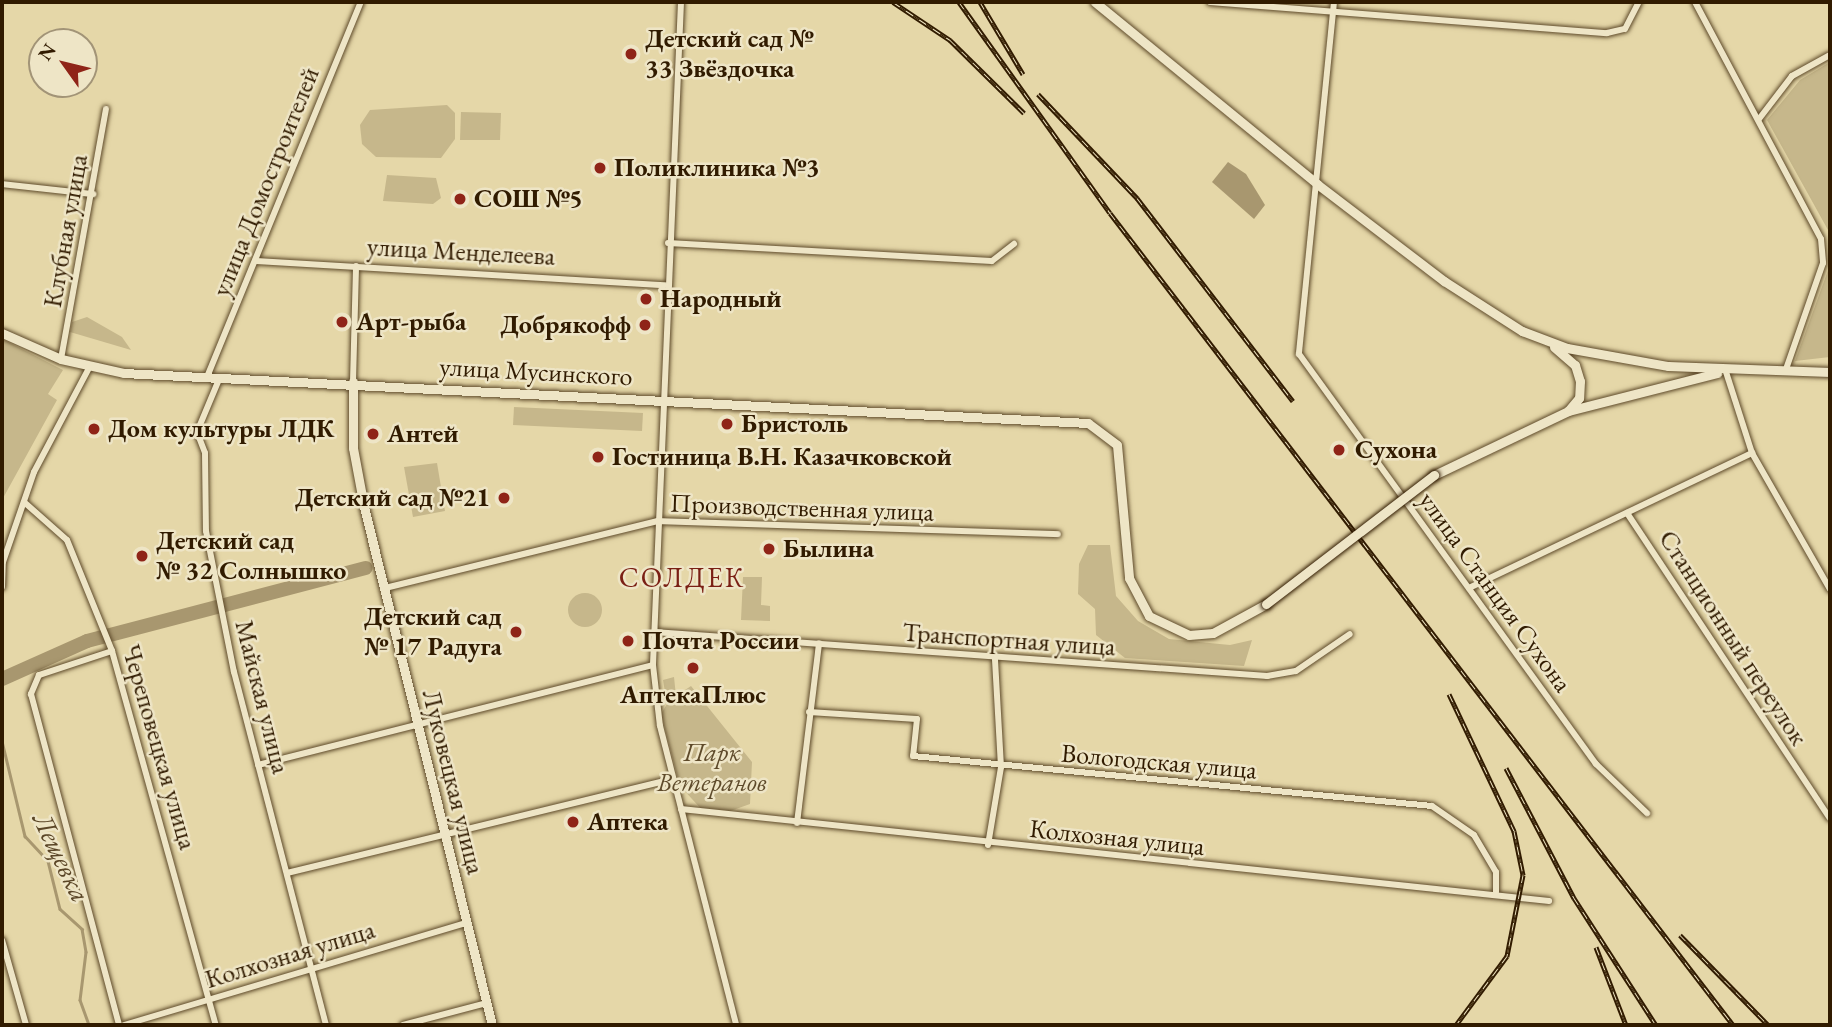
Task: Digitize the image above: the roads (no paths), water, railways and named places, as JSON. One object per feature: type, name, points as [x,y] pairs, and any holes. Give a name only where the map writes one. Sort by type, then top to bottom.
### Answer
[{"type":"street","name":"улица Домостроителей","points":[[207,377],[361,2]]},
{"type":"street","points":[[681,2],[659,399],[653,665],[673,779],[736,1025]]},
{"type":"street","points":[[1210,2],[1607,33],[1625,29],[1640,2]]},
{"type":"street","name":"улица Станция Сухона","points":[[1334,2],[1299,354],[1596,764],[1647,813]]},
{"type":"street","points":[[1696,2],[1759,119],[1774,159],[1821,239],[1822,263],[1785,372]]},
{"type":"street","points":[[1099,3],[1317,184],[1444,281],[1575,365],[1579,398],[1568,411]]},
{"type":"street","points":[[1759,119],[1792,76],[1830,55]]},
{"type":"street","name":"Клубная улица","points":[[61,359],[93,194],[106,109]]},
{"type":"street","points":[[2,184],[93,194]]},
{"type":"street","points":[[668,243],[992,261],[1014,244]]},
{"type":"street","name":"улица Менделеева","points":[[255,261],[665,285]]},
{"type":"street","points":[[353,383],[356,266]]},
{"type":"street","points":[[1522,331],[1610,357],[1726,372],[1830,372]]},
{"type":"street","name":"улица Мусинского","points":[[2,333],[61,359],[89,368],[207,377],[1074,422],[1110,434],[1121,467],[1125,550],[1136,599],[1168,629],[1213,634],[1266,604],[1434,475],[1568,411]]},
{"type":"street","points":[[2,587],[2,562],[52,429],[89,368]]},
{"type":"street","points":[[1568,411],[1726,372]]},
{"type":"street","points":[[1726,372],[1752,453],[1830,589]]},
{"type":"street","name":"Майская улица","points":[[220,377],[197,432],[205,453],[204,514],[222,617],[326,1025]]},
{"type":"street","name":"Луковецкая улица","points":[[353,383],[354,448],[384,588],[492,1025]]},
{"type":"street","points":[[1469,587],[1752,453]]},
{"type":"street","name":"Череповецкая улица","points":[[24,502],[67,540],[101,622],[112,652],[216,1025]]},
{"type":"street","name":"Станционный переулок","points":[[1627,513],[1830,818]]},
{"type":"street","name":"Производственная улица","points":[[384,588],[658,521],[1058,534]]},
{"type":"street","name":"Транспортная улица","points":[[654,632],[995,659],[1267,676],[1296,671],[1350,634]]},
{"type":"street","points":[[797,823],[819,643]]},
{"type":"street","points":[[112,652],[39,675],[31,694],[122,1025]]},
{"type":"street","points":[[988,845],[1001,766],[995,659]]},
{"type":"street","points":[[258,765],[653,665]]},
{"type":"street","name":"Вологодская улица","points":[[809,712],[917,719],[914,756],[1432,806],[1475,835],[1496,872],[1496,892]]},
{"type":"street","points":[[287,873],[673,779]]},
{"type":"street","name":"Колхозная улица","points":[[681,809],[988,845],[1423,890],[1496,892],[1549,901]]},
{"type":"street","name":"Колхозная улица","points":[[122,1025],[210,1000],[312,966],[467,923]]},
{"type":"street","points":[[2,940],[26,1025]]},
{"type":"street","points":[[403,1025],[486,1003]]},
{"type":"waterway","points":[[2,679],[87,641],[366,568]]},
{"type":"waterway","name":"Лещевка","points":[[2,741],[25,836],[48,861],[60,909],[82,929],[86,952],[80,1000],[89,1025]]},
{"type":"railway","points":[[893,2],[950,40],[1024,113]]},
{"type":"railway","points":[[959,2],[1110,213],[1733,1025]]},
{"type":"railway","points":[[980,2],[1023,74]]},
{"type":"railway","points":[[1038,94],[1137,198],[1293,401]]},
{"type":"railway","points":[[1449,694],[1514,831],[1523,875],[1507,956],[1456,1025]]},
{"type":"railway","points":[[1506,768],[1574,898],[1656,1025]]},
{"type":"railway","points":[[1680,935],[1768,1025]]},
{"type":"railway","points":[[1596,947],[1626,1025]]},
{"type":"place","name":"Детский сад № 33 Звёздочка","points":[[631,54]]},
{"type":"place","name":"Поликлиника №3","points":[[600,168]]},
{"type":"place","name":"СОШ №5","points":[[460,199]]},
{"type":"place","name":"Народный","points":[[646,299]]},
{"type":"place","name":"Арт-рыба","points":[[342,322]]},
{"type":"place","name":"Добрякофф","points":[[645,325]]},
{"type":"place","name":"Бристоль","points":[[727,424]]},
{"type":"place","name":"Дом культуры ЛДК","points":[[94,429]]},
{"type":"place","name":"Антей","points":[[373,434]]},
{"type":"place","name":"Сухона","points":[[1339,450]]},
{"type":"place","name":"Гостиница В.Н. Казачковской","points":[[598,457]]},
{"type":"place","name":"Детский сад №21","points":[[504,498]]},
{"type":"place","name":"Былина","points":[[769,549]]},
{"type":"place","name":"Детский сад № 32 Солнышко","points":[[142,556]]},
{"type":"place","name":"Детский сад № 17 Радуга","points":[[516,632]]},
{"type":"place","name":"Почта России","points":[[628,641]]},
{"type":"place","name":"АптекаПлюс","points":[[693,668]]},
{"type":"place","name":"Аптека","points":[[573,822]]},
{"type":"district","name":"СОЛДЕК","points":[[682,577]]},
{"type":"park label","name":"Парк Ветеранов","points":[[712,768]]}]
